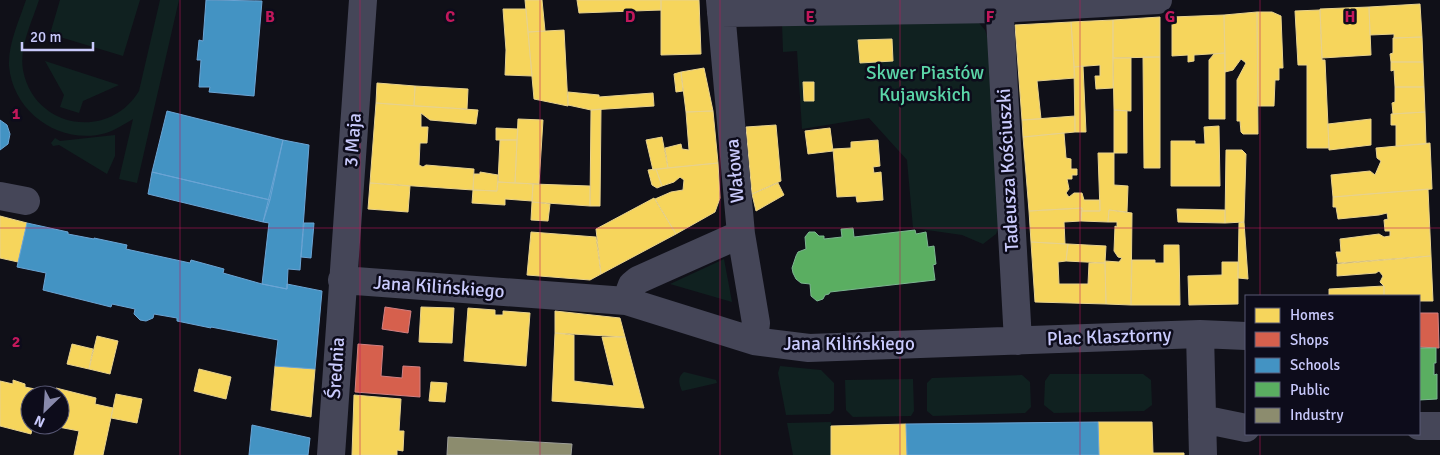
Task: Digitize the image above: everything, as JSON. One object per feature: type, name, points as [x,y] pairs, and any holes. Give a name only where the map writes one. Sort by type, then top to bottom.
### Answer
[{"type":"street","name":"3 Maja","points":[[342,280],[363,0]]},
{"type":"street","points":[[720,6],[999,4],[1158,0]]},
{"type":"street","name":"Tadeusza Kościuszki","points":[[999,4],[1018,341]]},
{"type":"street","name":"Wałowa","points":[[720,6],[741,234],[756,323],[754,341]]},
{"type":"street","points":[[626,301],[632,285],[638,280],[741,234]]},
{"type":"street","name":"Jana Kilińskiego","points":[[342,280],[626,301],[754,341],[781,346],[835,348],[1018,341]]},
{"type":"street","name":"Średnia","points":[[331,455],[342,280]]},
{"type":"street","points":[[1200,334],[1203,455]]},
{"type":"street","name":"Plac Klasztorny","points":[[1018,341],[1200,334],[1245,336]]},
{"type":"street","points":[[1202,419],[1245,428]]},
{"type":"street","points":[[1420,426],[1440,426]]},
{"type":"green space","points":[[26,0],[39,0],[24,44],[22,61],[30,90],[42,105],[57,116],[74,121],[92,122],[110,117],[126,107],[139,91],[160,0],[179,0],[137,183],[119,179],[133,119],[117,129],[106,133],[89,136],[72,135],[42,122],[20,98],[12,83],[9,58],[14,33]]},
{"type":"green space","points":[[60,0],[140,0],[123,56],[50,34]]},
{"type":"green space","name":"Skwer Piastów Kujawskich","points":[[974,17],[985,30],[989,42],[999,226],[996,234],[983,244],[962,235],[913,228],[907,160],[869,118],[802,129],[797,51],[783,52],[782,23]]},
{"type":"green space","points":[[45,61],[119,85],[83,101],[79,113],[60,107],[64,95]]},
{"type":"green space","points":[[115,135],[115,156],[107,174],[59,145],[53,146],[51,143],[55,138],[60,141]]},
{"type":"green space","points":[[724,259],[732,302],[670,284]]},
{"type":"green space","points":[[780,366],[821,370],[834,383],[834,410],[830,414],[786,415],[778,373]]},
{"type":"green space","points":[[684,372],[716,380],[717,383],[682,391],[679,383]]},
{"type":"green space","points":[[1050,374],[1143,374],[1151,380],[1152,405],[1144,411],[1054,413],[1044,405],[1045,381]]},
{"type":"green space","points":[[1022,375],[1030,382],[1031,407],[1025,413],[933,416],[927,411],[927,383],[932,378]]},
{"type":"green space","points":[[913,379],[914,411],[911,416],[853,417],[846,410],[845,380]]},
{"type":"green space","points":[[831,422],[831,455],[793,455],[787,423]]},
{"type":"building: Homes","points":[[525,0],[542,0],[545,31],[528,32]]},
{"type":"building: Homes","points":[[577,0],[661,0],[661,10],[579,13]]},
{"type":"building: Homes","points":[[661,0],[699,0],[701,54],[661,55]]},
{"type":"building: Homes","points":[[1420,4],[1422,37],[1394,38],[1394,34],[1370,35],[1369,7]]},
{"type":"building: Homes","points":[[1369,7],[1371,55],[1322,58],[1320,9]]},
{"type":"building: Homes","points":[[503,9],[526,9],[532,76],[505,75],[506,50]]},
{"type":"building: Homes","points":[[1320,10],[1322,60],[1325,60],[1329,148],[1307,148],[1307,65],[1298,65],[1295,11]]},
{"type":"building: Homes","points":[[1257,12],[1272,12],[1281,16],[1283,68],[1279,68],[1279,80],[1275,80],[1274,106],[1258,106]]},
{"type":"building: Homes","points":[[1257,12],[1258,134],[1243,134],[1240,121],[1237,121],[1237,80],[1246,63],[1241,59],[1233,70],[1225,72],[1224,15]]},
{"type":"building: Homes","points":[[1224,15],[1225,53],[1194,55],[1194,61],[1188,62],[1188,55],[1172,56],[1172,17]]},
{"type":"building: Homes","points":[[1160,17],[1160,57],[1113,58],[1113,20]]},
{"type":"building: Homes","points":[[1113,20],[1113,88],[1096,89],[1095,76],[1100,76],[1100,65],[1074,67],[1071,22]]},
{"type":"building: Homes","points":[[1071,22],[1075,78],[1037,81],[1041,119],[1022,120],[1015,25]]},
{"type":"building: Homes","points":[[564,30],[568,106],[534,99],[528,32]]},
{"type":"building: Homes","points":[[1422,37],[1423,62],[1391,62],[1390,54],[1393,53],[1393,38]]},
{"type":"building: Homes","points":[[892,39],[893,61],[860,63],[858,40]]},
{"type":"building: Homes","points":[[1225,53],[1225,119],[1209,119],[1209,60],[1214,54]]},
{"type":"building: Homes","points":[[1143,57],[1160,57],[1160,168],[1144,168]]},
{"type":"building: Homes","points":[[1113,58],[1131,58],[1131,111],[1114,110]]},
{"type":"building: Homes","points":[[1391,62],[1423,62],[1424,87],[1395,87],[1394,70],[1391,71]]},
{"type":"building: Homes","points":[[1083,66],[1086,132],[1075,132],[1074,67]]},
{"type":"building: Homes","points":[[704,68],[713,111],[686,112],[681,72]]},
{"type":"building: Homes","points":[[681,72],[683,91],[676,92],[674,74]]},
{"type":"building: Homes","points":[[803,82],[814,82],[814,101],[804,101]]},
{"type":"building: Homes","points":[[377,83],[415,86],[414,106],[376,103]]},
{"type":"building: Homes","points":[[415,86],[468,89],[467,109],[414,106]]},
{"type":"building: Homes","points":[[1395,87],[1424,87],[1425,112],[1393,114],[1392,103],[1395,102]]},
{"type":"building: Homes","points":[[568,92],[599,95],[599,97],[653,93],[654,106],[591,110],[568,105]]},
{"type":"building: Homes","points":[[376,103],[478,110],[476,124],[430,120],[421,113],[421,127],[428,127],[427,143],[420,143],[419,165],[423,167],[426,165],[474,169],[473,190],[370,183]]},
{"type":"building: Homes","points":[[601,109],[600,206],[590,206],[591,110]]},
{"type":"building: Homes","points":[[1114,110],[1127,111],[1127,153],[1114,153]]},
{"type":"building: Homes","points":[[713,111],[718,163],[668,168],[665,148],[681,144],[682,149],[689,150],[686,112]]},
{"type":"building: Homes","points":[[1425,112],[1426,144],[1396,146],[1396,125],[1391,125],[1391,114]]},
{"type":"building: Homes","points":[[1075,116],[1075,132],[1023,137],[1022,120]]},
{"type":"building: Homes","points":[[518,119],[543,120],[539,184],[515,183]]},
{"type":"building: Homes","points":[[1371,119],[1371,145],[1329,150],[1328,124]]},
{"type":"building: Homes","points":[[776,125],[781,181],[752,194],[746,127]]},
{"type":"building: Homes","points":[[1219,126],[1220,186],[1171,186],[1171,141],[1195,141],[1195,144],[1205,144],[1204,127]]},
{"type":"building: Homes","points":[[496,128],[518,129],[517,140],[496,140]]},
{"type":"building: Homes","points":[[830,128],[833,151],[808,154],[805,131]]},
{"type":"building: Homes","points":[[1064,133],[1066,158],[1071,159],[1071,169],[1077,169],[1077,175],[1072,175],[1072,179],[1067,179],[1069,189],[1066,193],[1069,197],[1074,193],[1082,193],[1084,200],[1100,200],[1100,211],[1082,211],[1082,208],[1029,211],[1023,137]]},
{"type":"building: Homes","points":[[662,137],[668,168],[653,170],[646,140]]},
{"type":"building: Homes","points":[[500,140],[517,140],[515,183],[498,182]]},
{"type":"building: Homes","points":[[878,140],[880,166],[873,167],[874,173],[881,172],[883,200],[857,202],[856,196],[837,197],[833,149],[851,148],[851,142]]},
{"type":"building: Homes","points":[[1430,143],[1432,189],[1333,197],[1331,175],[1370,171],[1375,175],[1381,161],[1377,158],[1376,148]]},
{"type":"building: Homes","points":[[1226,150],[1242,150],[1246,154],[1244,222],[1225,223]]},
{"type":"building: Homes","points":[[1098,153],[1114,153],[1114,185],[1128,186],[1127,212],[1109,210],[1108,222],[1081,221],[1080,211],[1100,211]]},
{"type":"building: Homes","points":[[718,163],[720,198],[715,212],[676,234],[655,199],[671,192],[683,190],[684,180],[680,177],[674,182],[662,186],[656,169]]},
{"type":"building: Homes","points":[[656,169],[662,186],[657,188],[652,185],[648,170]]},
{"type":"building: Homes","points":[[480,172],[498,175],[497,191],[473,190],[474,174],[480,174]]},
{"type":"building: Homes","points":[[498,182],[533,184],[532,201],[505,199],[505,205],[472,203],[473,190],[497,191]]},
{"type":"building: Homes","points":[[370,183],[410,186],[408,212],[368,209]]},
{"type":"building: Homes","points":[[778,183],[784,195],[756,211],[752,194]]},
{"type":"building: Homes","points":[[533,184],[590,186],[590,206],[532,202]]},
{"type":"building: Homes","points":[[1428,189],[1431,256],[1338,263],[1336,252],[1341,252],[1340,239],[1379,234],[1384,237],[1390,236],[1390,231],[1385,231],[1384,220],[1388,219],[1387,213],[1338,219],[1336,207],[1333,207],[1333,197]]},
{"type":"building: Homes","points":[[654,198],[676,234],[601,274],[596,229]]},
{"type":"building: Homes","points":[[532,202],[550,204],[548,221],[531,220]]},
{"type":"building: Homes","points":[[1082,208],[1081,221],[1064,222],[1065,244],[1031,242],[1029,211]]},
{"type":"building: Homes","points":[[1177,209],[1225,210],[1225,223],[1178,222]]},
{"type":"building: Homes","points":[[1109,210],[1132,213],[1131,305],[1106,304],[1105,261],[1119,262],[1122,258],[1118,257],[1114,251],[1115,226],[1117,227],[1117,222],[1108,222]]},
{"type":"building: Homes","points":[[0,216],[27,223],[18,262],[0,258]]},
{"type":"building: Homes","points":[[1244,222],[1248,279],[1238,278],[1239,223]]},
{"type":"building: Homes","points":[[531,232],[596,237],[601,274],[590,280],[527,275]]},
{"type":"building: Homes","points":[[1031,242],[1068,244],[1066,261],[1058,262],[1059,284],[1088,284],[1089,263],[1105,263],[1106,304],[1035,302]]},
{"type":"building: Homes","points":[[1068,244],[1106,246],[1105,263],[1066,261]]},
{"type":"building: Homes","points":[[1164,245],[1179,245],[1180,305],[1131,305],[1132,260],[1155,260],[1155,263],[1164,263]]},
{"type":"building: Homes","points":[[1431,256],[1433,301],[1420,301],[1420,295],[1384,295],[1384,286],[1380,282],[1383,276],[1379,271],[1376,273],[1337,276],[1337,264]]},
{"type":"building: Homes","points":[[1222,262],[1238,262],[1238,304],[1189,305],[1188,276],[1222,275]]},
{"type":"building: Homes","points":[[1384,286],[1384,295],[1329,295],[1329,289]]},
{"type":"building: Homes","points":[[421,307],[454,308],[452,343],[419,342]]},
{"type":"building: Homes","points":[[468,308],[495,310],[495,315],[503,315],[503,311],[530,313],[526,366],[464,361]]},
{"type":"building: Homes","points":[[555,311],[620,318],[625,337],[555,333]]},
{"type":"building: Homes","points":[[555,333],[574,335],[574,381],[614,386],[602,337],[625,337],[644,408],[552,401]]},
{"type":"building: Homes","points":[[97,336],[118,341],[110,374],[89,369]]},
{"type":"building: Homes","points":[[72,344],[93,349],[89,369],[67,364]]},
{"type":"building: Homes","points":[[275,366],[315,369],[311,417],[271,410]]},
{"type":"building: Homes","points":[[199,369],[231,377],[226,399],[194,391]]},
{"type":"building: Homes","points":[[13,380],[25,384],[20,385],[20,431],[0,426],[0,381],[13,384]]},
{"type":"building: Homes","points":[[431,382],[447,383],[445,402],[429,401]]},
{"type":"building: Homes","points":[[70,392],[96,398],[95,404],[113,408],[103,455],[74,455],[79,431],[70,429]]},
{"type":"building: Homes","points":[[116,394],[142,399],[137,423],[111,418]]},
{"type":"building: Homes","points":[[354,395],[401,399],[399,431],[404,431],[403,451],[397,450],[397,455],[352,455]]},
{"type":"building: Homes","points":[[1098,422],[1152,422],[1153,453],[1184,453],[1184,455],[1099,455]]},
{"type":"building: Homes","points":[[906,424],[907,455],[831,455],[831,426]]},
{"type":"building: Shops","points":[[385,307],[411,311],[408,333],[382,329]]},
{"type":"building: Shops","points":[[1420,313],[1438,313],[1439,348],[1420,347]]},
{"type":"building: Shops","points":[[358,344],[383,346],[381,376],[402,378],[403,366],[420,367],[420,397],[355,392]]},
{"type":"building: Schools","points":[[206,0],[262,1],[254,96],[209,92],[210,87],[199,87],[201,60],[197,60],[199,40],[203,41]]},
{"type":"building: Schools","points":[[167,111],[283,140],[270,200],[152,172]]},
{"type":"building: Schools","points":[[0,120],[7,125],[10,134],[8,144],[0,150]]},
{"type":"building: Schools","points":[[283,140],[309,145],[300,270],[288,269],[287,289],[262,284],[269,223],[263,222]]},
{"type":"building: Schools","points":[[152,172],[270,200],[263,222],[148,194]]},
{"type":"building: Schools","points":[[27,223],[68,232],[68,234],[127,245],[126,249],[190,263],[191,260],[224,269],[223,273],[262,284],[287,289],[287,284],[322,291],[315,369],[275,366],[278,340],[177,321],[177,318],[154,314],[153,318],[146,321],[140,320],[134,314],[135,309],[112,304],[111,307],[43,290],[46,273],[17,267]]},
{"type":"building: Schools","points":[[304,223],[314,223],[311,258],[301,257]]},
{"type":"building: Schools","points":[[1098,422],[1099,455],[907,455],[906,424]]},
{"type":"building: Schools","points":[[252,425],[310,438],[308,455],[249,455]]},
{"type":"building: Public","points":[[853,228],[854,237],[915,230],[916,234],[926,232],[928,247],[934,246],[936,264],[933,265],[935,280],[830,292],[823,299],[817,301],[811,296],[810,284],[801,283],[796,279],[792,268],[798,252],[806,249],[805,237],[809,232],[815,232],[819,236],[824,236],[824,239],[842,237],[841,229]]},
{"type":"building: Public","points":[[1420,348],[1436,348],[1434,375],[1437,374],[1437,399],[1420,400]]},
{"type":"building: Industry","points":[[448,437],[572,444],[571,455],[447,455]]}]
